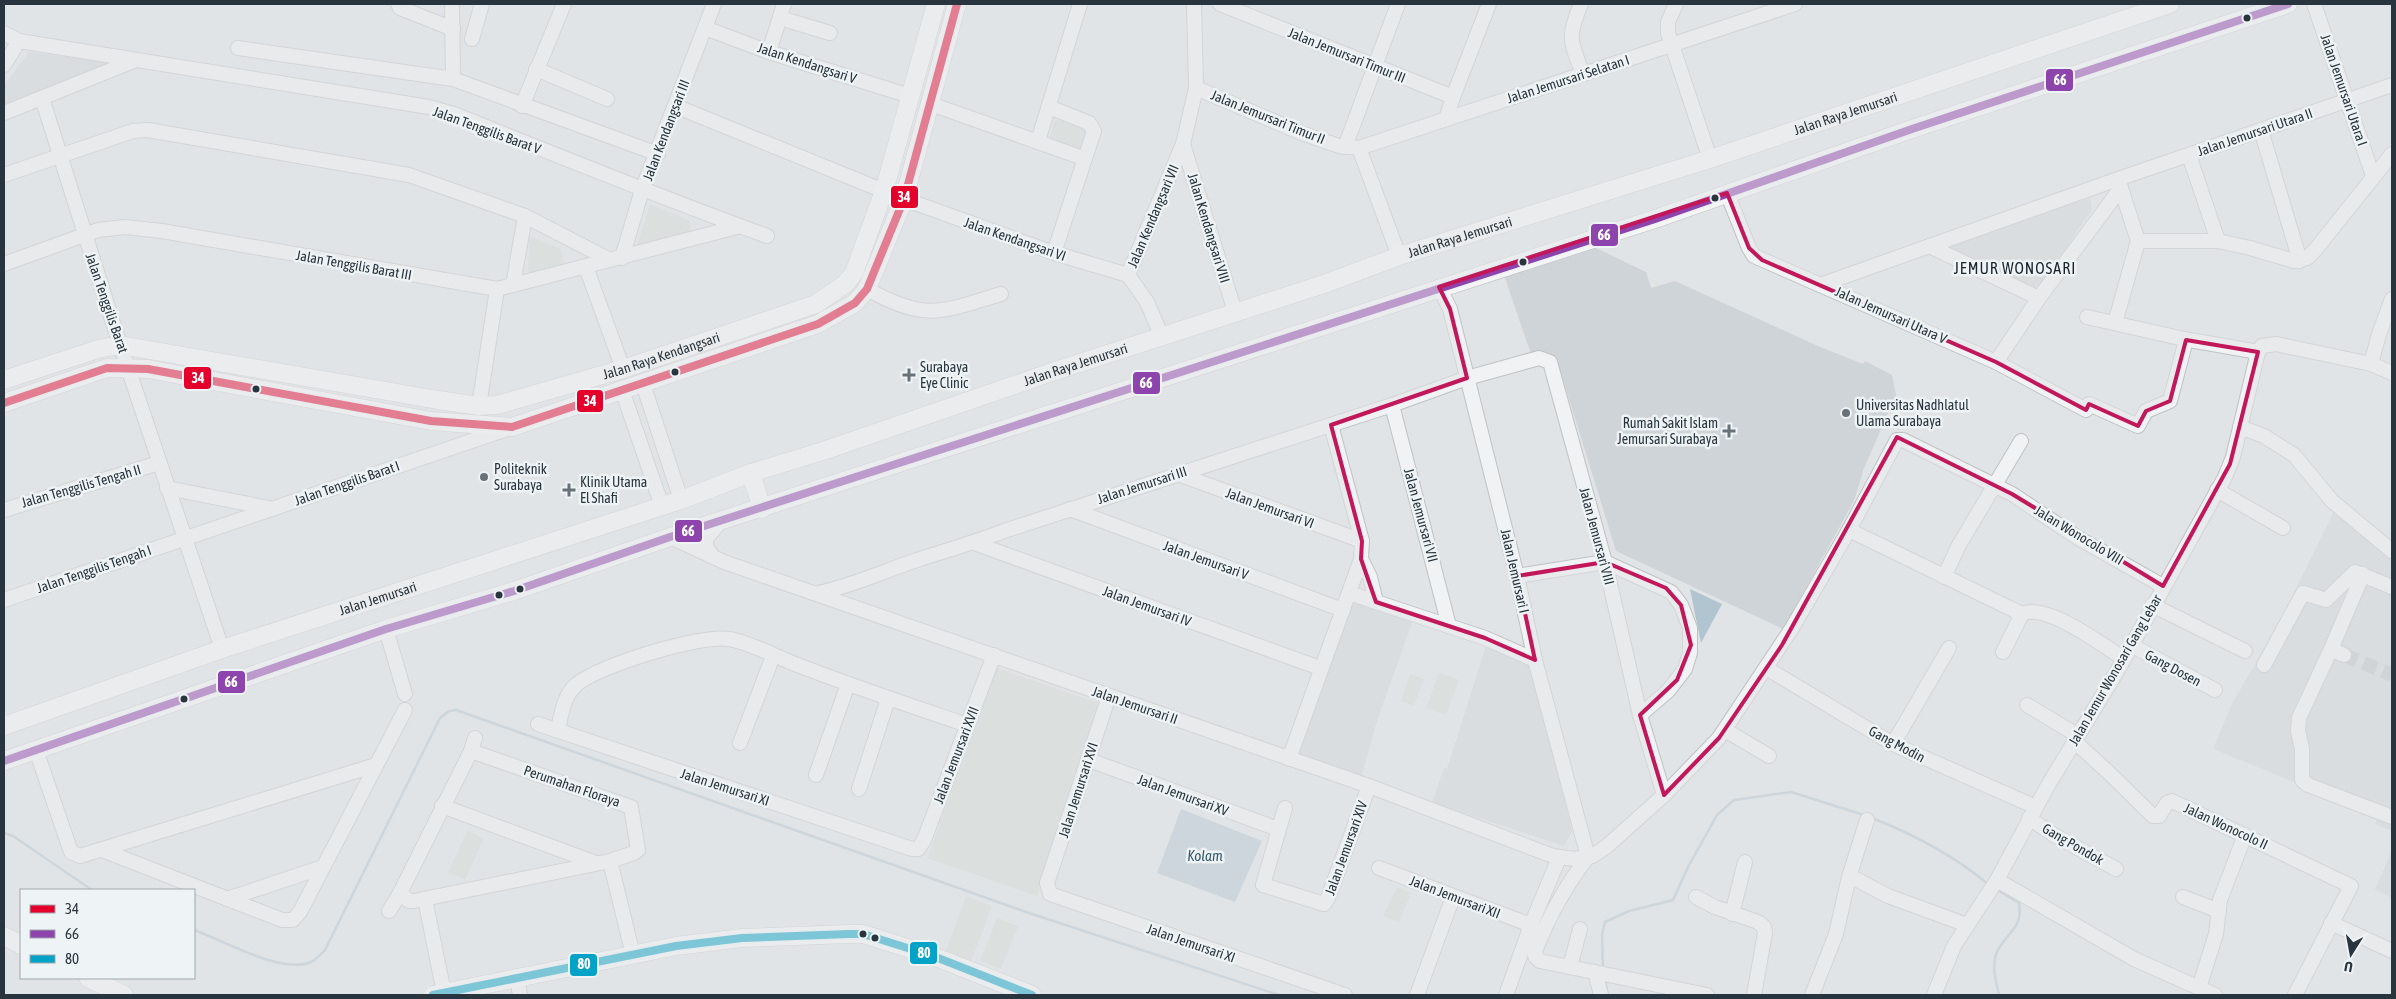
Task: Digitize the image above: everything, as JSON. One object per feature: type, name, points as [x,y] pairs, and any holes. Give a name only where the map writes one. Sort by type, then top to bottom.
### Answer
[{"type":"main road","name":"Jalan Raya Kendangsari","points":[[4,380],[98,349],[120,346],[480,406],[514,402],[623,369],[816,304],[845,284],[854,274],[884,191],[936,4]]},
{"type":"main road","name":"Jalan Raya Kendangsari","points":[[4,403],[107,368],[129,368],[148,369],[431,421],[512,427],[818,324],[855,303],[867,289],[904,199],[928,103],[957,4]]},
{"type":"main road","name":"Jalan Raya Jemursari","points":[[751,473],[826,450],[1052,372],[1324,284],[1399,256],[1710,159],[2170,4]]},
{"type":"main road","points":[[4,761],[386,630],[514,591],[670,537],[762,509],[1655,218],[2288,4]]},
{"type":"main road","points":[[875,219],[894,226]]},
{"type":"main road","points":[[725,335],[729,354]]},
{"type":"main road","points":[[751,473],[762,509]]},
{"type":"main road","name":"Jalan Jemursari","points":[[4,726],[222,649],[681,500],[751,473]]},
{"type":"main road","points":[[439,994],[633,955],[725,939],[863,934],[933,956],[1002,990],[1032,995]]},
{"type":"main road","points":[[4,936],[20,944]]},
{"type":"main road","points":[[90,979],[124,995]]},
{"type":"street","points":[[398,4],[400,8],[453,29]]},
{"type":"street","points":[[452,4],[453,79]]},
{"type":"street","points":[[472,39],[482,4]]},
{"type":"street","points":[[522,106],[564,4]]},
{"type":"street","name":"Jalan Kendangsari III","points":[[616,259],[658,154],[714,4]]},
{"type":"street","points":[[769,52],[784,4]]},
{"type":"street","points":[[1038,141],[1080,4]]},
{"type":"street","name":"Jalan Kendangsari VII","points":[[1162,337],[1147,302],[1128,275],[1183,144],[1196,88],[1194,4]]},
{"type":"street","name":"Jalan Jemursari Timur III","points":[[1220,4],[1452,98]]},
{"type":"street","points":[[1398,4],[1348,147],[1399,256]]},
{"type":"street","points":[[1446,119],[1452,98],[1489,4]]},
{"type":"street","points":[[1581,4],[1571,28],[1572,47],[1583,74]]},
{"type":"street","points":[[1676,4],[1668,22],[1668,33],[1710,159]]},
{"type":"street","name":"Jalan Jemursari Selatan I","points":[[1348,147],[1446,119],[1795,4]]},
{"type":"street","name":"Jalan Jemursari Utara I","points":[[2314,4],[2373,176]]},
{"type":"street","points":[[780,18],[830,33]]},
{"type":"street","name":"Jalan Kendangsari V","points":[[705,28],[769,52],[910,96]]},
{"type":"street","name":"Jalan Tenggilis Barat V","points":[[4,33],[19,40],[429,108],[454,114],[642,190],[737,227],[767,236]]},
{"type":"street","points":[[4,66],[19,40]]},
{"type":"street","points":[[238,48],[453,79],[522,106],[658,154]]},
{"type":"street","points":[[4,113],[137,60]]},
{"type":"street","points":[[536,69],[606,99]]},
{"type":"street","name":"Jalan Jemursari Utara II","points":[[1820,284],[2120,183],[2188,155],[2392,85]]},
{"type":"street","name":"Jalan Jemursari Timur II","points":[[1196,88],[1304,134],[1348,147]]},
{"type":"street","name":"Jalan Tenggilis Barat","points":[[42,98],[61,155],[84,236],[222,649]]},
{"type":"street","points":[[928,103],[1083,158]]},
{"type":"street","points":[[675,106],[884,191]]},
{"type":"street","points":[[1049,107],[1089,123],[1093,127],[1093,134],[1083,158],[1054,253]]},
{"type":"street","points":[[4,175],[133,131],[148,130],[409,175],[525,216],[616,259]]},
{"type":"street","points":[[2261,130],[2300,261]]},
{"type":"street","name":"Jalan Kendangsari VIII","points":[[1183,144],[1235,312]]},
{"type":"street","points":[[2188,155],[2218,241]]},
{"type":"street","points":[[2138,241],[2218,241],[2250,248],[2286,260],[2300,261],[2307,258],[2315,250],[2373,176],[2390,161]]},
{"type":"street","points":[[2115,323],[2138,241],[2120,183]]},
{"type":"street","points":[[1996,362],[2120,183]]},
{"type":"street","name":"Jalan Jemursari Utara V","points":[[1727,193],[1754,256],[1996,362],[2086,410],[2089,404],[2138,426],[2146,411],[2170,401],[2186,340]]},
{"type":"street","name":"Jalan Kendangsari VI","points":[[904,199],[1054,253],[1128,275]]},
{"type":"street","points":[[513,285],[525,216]]},
{"type":"street","name":"Jalan Tenggilis Barat III","points":[[4,264],[98,230],[125,227],[162,231],[497,289],[586,268],[737,227]]},
{"type":"street","points":[[1929,246],[2039,298]]},
{"type":"street","points":[[586,268],[623,369]]},
{"type":"street","name":"Jalan Jemursari I","points":[[1439,287],[1450,309],[1517,576],[1535,660],[1588,856]]},
{"type":"street","points":[[480,406],[497,289]]},
{"type":"street","points":[[867,289],[907,309],[923,312],[941,311],[1001,294]]},
{"type":"street","points":[[2371,364],[2378,334],[2392,299]]},
{"type":"street","points":[[2087,316],[2186,340],[2258,352],[2262,346],[2276,344],[2371,364],[2392,373]]},
{"type":"street","name":"Jalan Jemur Wonosari Gang Lebar","points":[[1934,995],[1951,952],[1994,884],[2075,738],[2131,645],[2152,604],[2217,490],[2230,464],[2258,352]]},
{"type":"street","name":"Jalan Jemursari VIII","points":[[1467,378],[1539,358],[1550,362],[1605,562],[1640,715],[1664,795]]},
{"type":"street","name":"Jalan Jemursari III","points":[[818,593],[1392,405],[1467,378]]},
{"type":"street","points":[[643,384],[681,500]]},
{"type":"street","points":[[622,390],[662,506]]},
{"type":"street","name":"Jalan Jemursari VII","points":[[1392,405],[1449,626]]},
{"type":"street","points":[[1289,759],[1320,668],[1350,593],[1361,558],[1362,541],[1331,425]]},
{"type":"street","points":[[2240,426],[2264,436],[2294,455],[2332,501],[2392,552]]},
{"type":"street","name":"Jalan Tenggilis Barat I","points":[[184,539],[512,427]]},
{"type":"street","name":"Jalan Wonocolo VIII","points":[[1852,532],[1897,440],[1903,440],[2012,494],[2078,538],[2163,586]]},
{"type":"street","points":[[1944,577],[1959,545],[2021,441]]},
{"type":"street","name":"Jalan Tenggilis Tengah II","points":[[4,510],[159,463]]},
{"type":"street","name":"Jalan Jemursari VI","points":[[1178,474],[1362,541]]},
{"type":"street","points":[[167,488],[271,509]]},
{"type":"street","points":[[2217,490],[2283,528]]},
{"type":"street","name":"Jalan Jemursari V","points":[[1070,509],[1343,610]]},
{"type":"street","points":[[711,554],[706,547],[706,538],[720,522]]},
{"type":"street","points":[[1506,995],[1531,925],[1559,858],[1575,859],[1588,856],[1612,843],[1664,795],[1711,747],[1725,730],[1766,668],[1852,532],[2022,614],[2032,612],[2050,614],[2123,658]]},
{"type":"street","name":"Jalan Jemursari II","points":[[670,537],[711,554],[724,562],[994,654],[1369,786],[1559,858]]},
{"type":"street","name":"Jalan Tenggilis Tengah I","points":[[4,600],[184,539]]},
{"type":"street","name":"Jalan Jemursari IV","points":[[974,543],[1320,668]]},
{"type":"street","points":[[1361,558],[1370,577],[1376,602]]},
{"type":"street","points":[[1517,576],[1605,562],[1666,588],[1671,592],[1680,605],[1690,628],[1690,653],[1685,669],[1668,691],[1640,715]]},
{"type":"street","points":[[2264,665],[2302,593],[2325,600],[2353,573],[2363,574],[2392,587]]},
{"type":"street","points":[[2363,574],[2299,718],[2298,731],[2302,749],[2302,780],[2308,785],[2392,817]]},
{"type":"street","points":[[1350,593],[1485,638],[1535,660]]},
{"type":"street","points":[[2152,604],[2245,651]]},
{"type":"street","points":[[2003,652],[2022,614]]},
{"type":"street","points":[[386,630],[406,694]]},
{"type":"street","points":[[558,730],[563,709],[574,686],[588,675],[621,662],[717,637],[730,639],[848,684],[967,725]]},
{"type":"street","name":"Gang Dosen","points":[[2131,645],[2215,690]]},
{"type":"street","points":[[1893,744],[1948,648]]},
{"type":"street","points":[[2331,649],[2344,655]]},
{"type":"street","name":"Jalan Jemursari XVII","points":[[912,849],[922,845],[994,654]]},
{"type":"street","points":[[740,743],[773,656]]},
{"type":"street","name":"Gang Modin","points":[[1766,668],[1893,744],[2033,813]]},
{"type":"street","points":[[816,775],[848,684]]},
{"type":"street","name":"Jalan Jemursari XVI","points":[[1047,883],[1109,696]]},
{"type":"street","points":[[859,789],[888,698]]},
{"type":"street","points":[[2027,705],[2075,738]]},
{"type":"street","points":[[102,850],[282,920],[293,920],[300,912],[404,710]]},
{"type":"street","name":"Jalan Jemursari XI","points":[[538,724],[912,849]]},
{"type":"street","points":[[1725,730],[1769,756]]},
{"type":"street","name":"Jalan Wonocolo II","points":[[2075,738],[2153,816],[2160,816],[2167,803],[2172,801],[2350,886],[2332,924]]},
{"type":"street","name":"Perumahan Floraya","points":[[473,744],[631,807],[638,850],[634,853],[603,862],[412,901],[400,893],[442,806],[473,744]]},
{"type":"street","points":[[36,750],[71,852],[80,856],[376,765]]},
{"type":"street","name":"Jalan Jemursari XV","points":[[1089,760],[1278,829]]},
{"type":"street","name":"Jalan Jemursari XIV","points":[[1278,829],[1263,885],[1324,904],[1328,898],[1369,786]]},
{"type":"street","points":[[442,806],[603,862],[633,955]]},
{"type":"street","points":[[1278,829],[1285,808]]},
{"type":"street","name":"Gang Pondok","points":[[2033,813],[2054,835],[2116,869]]},
{"type":"street","points":[[1812,995],[1836,934],[1850,876],[1867,820]]},
{"type":"street","points":[[2199,988],[2216,934],[2220,900],[2245,835]]},
{"type":"street","points":[[1588,856],[1560,897],[1535,950],[1536,958],[1570,967],[1707,995]]},
{"type":"street","points":[[1732,914],[1745,862]]},
{"type":"street","points":[[227,899],[323,867]]},
{"type":"street","name":"Jalan Jemursari XII","points":[[1379,868],[1452,897],[1531,925]]},
{"type":"street","points":[[1850,876],[1888,896],[1967,925]]},
{"type":"street","name":"Jalan Jemursari XI","points":[[1047,883],[1048,892],[1054,897],[1345,995]]},
{"type":"street","points":[[1994,884],[2134,959],[2214,995]]},
{"type":"street","points":[[389,911],[400,893]]},
{"type":"street","points":[[1417,995],[1452,897]]},
{"type":"street","points":[[1696,897],[1732,914],[1758,922],[1765,929],[1754,995]]},
{"type":"street","points":[[2183,897],[2219,911]]},
{"type":"street","points":[[425,899],[439,994]]},
{"type":"street","points":[[2295,995],[2332,924],[2392,951]]},
{"type":"street","points":[[1570,967],[1580,929]]},
{"type":"street","points":[[1600,995],[1601,973]]},
{"type":"street","points":[[517,978],[520,995]]},
{"type":"highlighted area","points":[[1727,193],[1749,248],[1762,260],[1996,362],[2086,410],[2089,404],[2138,426],[2146,411],[2170,401],[2186,340],[2258,352],[2230,464],[2163,586],[2012,494],[1897,437],[1782,645],[1719,738],[1664,795],[1640,715],[1677,680],[1691,645],[1681,605],[1666,588],[1605,562],[1517,576],[1535,660],[1485,638],[1376,602],[1361,559],[1362,541],[1331,425],[1467,378],[1450,309],[1439,287]]},
{"type":"shaded area","points":[[29,52],[108,63],[113,67],[4,106],[4,83]]},
{"type":"shaded area","points":[[1055,119],[1088,130],[1081,152],[1048,142]]},
{"type":"shaded area","points":[[2090,198],[2092,209],[2041,285],[2032,288],[2021,252],[2031,287],[1945,251],[1942,244]]},
{"type":"shaded area","points":[[650,204],[690,221],[691,234],[635,252]]},
{"type":"shaded area","points":[[529,236],[561,249],[564,266],[528,281]]},
{"type":"shaded area","name":"Rumah Sakit Islam Jemursari Surabaya","points":[[1592,246],[1646,272],[1651,288],[1675,281],[1818,346],[1863,364],[1865,361],[1892,375],[1896,395],[1864,468],[1854,501],[1783,629],[1616,551],[1557,360],[1543,354],[1532,357],[1504,275]]},
{"type":"shaded area","points":[[2335,509],[2392,554],[2392,831],[2375,824],[2378,816],[2213,749],[2232,704],[2285,611]]},
{"type":"shaded area","points":[[1352,599],[1413,620],[1377,721],[1361,778],[1293,755]]},
{"type":"shaded area","points":[[1486,646],[1530,663],[1572,831],[1564,846],[1432,803],[1444,768],[1447,769]]},
{"type":"shaded area","points":[[997,668],[1099,703],[1037,896],[927,858]]},
{"type":"shaded area","points":[[1439,673],[1459,680],[1446,715],[1426,708]]},
{"type":"shaded area","points":[[1410,674],[1424,679],[1414,706],[1401,701]]},
{"type":"shaded area","points":[[467,831],[484,839],[465,880],[448,872]]},
{"type":"shaded area","points":[[2392,850],[2392,898],[2375,890]]},
{"type":"shaded area","points":[[1397,887],[1411,893],[1399,922],[1383,916]]},
{"type":"shaded area","points":[[966,896],[992,906],[971,962],[945,953]]},
{"type":"shaded area","points":[[997,918],[1018,926],[1001,969],[980,961]]},
{"type":"water","points":[[1690,589],[1722,604],[1701,643]]},
{"type":"water","name":"Kolam","points":[[1181,809],[1262,841],[1235,902],[1157,873]]},
{"type":"waterway","points":[[195,930],[252,955],[285,964],[299,965],[311,962],[317,958],[325,950],[440,718],[449,711],[456,710],[1029,913],[1279,995]]},
{"type":"waterway","points":[[1603,969],[1602,935],[1605,922],[1629,911],[1673,900],[1688,867],[1717,815],[1734,800],[1791,792],[1864,815]]},
{"type":"waterway","points":[[1872,818],[1933,846],[1988,884]]},
{"type":"waterway","points":[[4,833],[13,836],[91,889]]},
{"type":"waterway","points":[[1997,890],[2019,903],[2020,912],[2017,924],[2001,945],[1995,957],[1995,974],[1999,995]]},
{"type":"waterway","points":[[1605,979],[1608,995]]},
{"type":"tunnel","points":[[2344,655],[2392,675]]},
{"type":"transit line","name":"34","points":[[4,403],[107,368],[148,369],[431,421],[512,427],[818,324],[855,303],[867,289],[904,199],[957,4]]},
{"type":"transit line","name":"66","points":[[4,761],[386,629],[514,591],[670,537],[1655,219],[1912,129],[2288,4]]},
{"type":"transit line","name":"80","points":[[433,995],[676,946],[742,938],[849,934],[863,934],[933,956],[1032,995]]},
{"type":"place","name":"Surabaya Eye Clinic","points":[[909,375]]},
{"type":"place","name":"Universitas Nadhlatul Ulama Surabaya","points":[[1846,413]]},
{"type":"place","name":"Rumah Sakit Islam Jemursari Surabaya","points":[[1729,431]]},
{"type":"place","name":"Politeknik Surabaya","points":[[484,477]]},
{"type":"place","name":"Klinik Utama El Shafi","points":[[569,490]]},
{"type":"district","name":"JEMUR WONOSARI","points":[[2015,268]]}]
